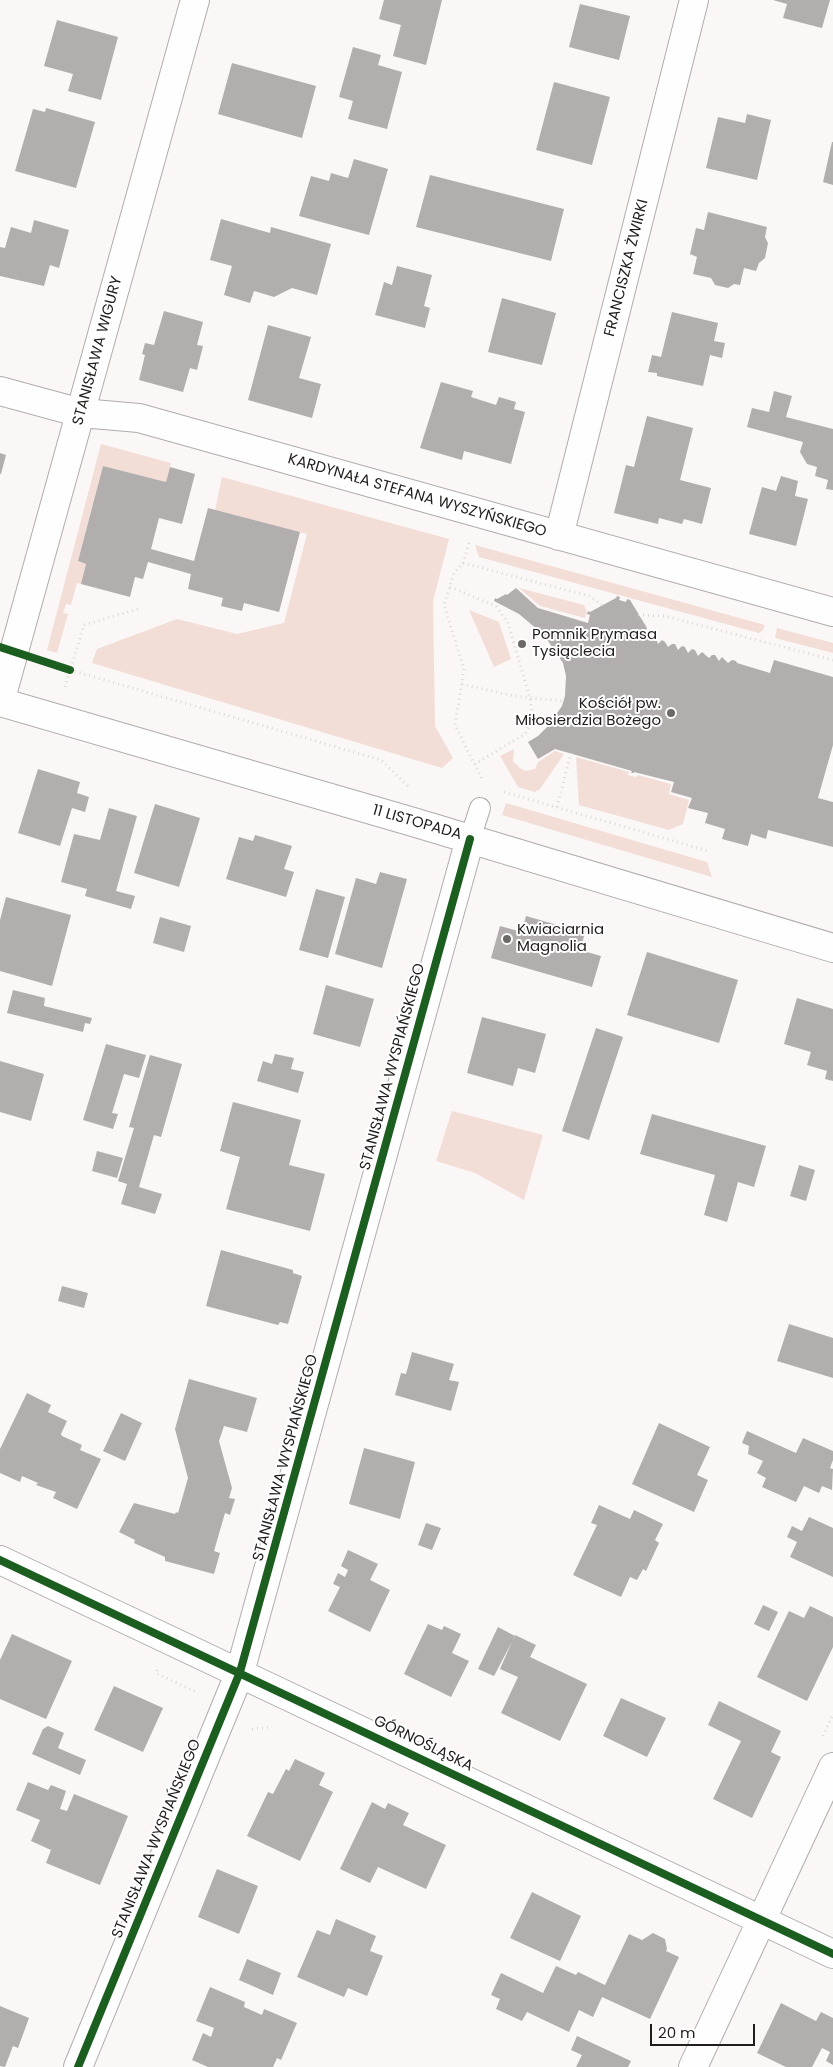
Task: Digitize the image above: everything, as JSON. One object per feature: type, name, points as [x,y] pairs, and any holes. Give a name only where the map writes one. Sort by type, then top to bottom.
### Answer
[{"type":"street","name":"STANISŁAWA WIGURY","points":[[0,702],[195,0]]},
{"type":"street","name":"FRANCISZKA ŻWIRKI","points":[[559,536],[694,0]]},
{"type":"street","name":"KARDYNAŁA STEFANA WYSZYŃSKIEGO","points":[[0,391],[81,413],[139,418],[833,612]]},
{"type":"street","name":"11 LISTOPADA","points":[[0,702],[470,839],[833,948]]},
{"type":"street","name":"STANISŁAWA WYSPIAŃSKIEGO","points":[[78,2067],[240,1672],[470,839]]},
{"type":"street","name":"GÓRNOŚLĄSKA","points":[[0,1560],[833,1954]]},
{"type":"street","points":[[692,2067],[833,1767]]},
{"type":"lane","points":[[470,839],[480,808]]},
{"type":"path","points":[[469,543],[463,563],[454,574],[444,604],[464,669],[455,725],[486,787],[480,808]]},
{"type":"path","points":[[463,563],[589,596],[602,605]]},
{"type":"path","points":[[450,587],[496,606],[508,623],[530,698],[533,720],[524,734],[474,764]]},
{"type":"path","points":[[64,692],[84,625],[138,609]]},
{"type":"path","points":[[638,615],[666,616],[833,660]]},
{"type":"path","points":[[62,667],[381,760],[414,792]]},
{"type":"path","points":[[462,684],[514,696],[563,701]]},
{"type":"path","points":[[557,807],[571,753]]},
{"type":"path","points":[[486,787],[708,851]]},
{"type":"path","points":[[820,1741],[833,1714]]},
{"type":"shaded area","points":[[101,444],[171,463],[166,482],[103,466],[78,561],[86,564],[81,584],[77,583],[71,605],[66,604],[63,613],[68,614],[57,653],[47,650]]},
{"type":"shaded area","points":[[222,477],[449,539],[433,601],[435,726],[453,758],[442,768],[92,663],[97,649],[177,619],[237,634],[284,623],[307,534],[215,510]]},
{"type":"shaded area","points":[[475,545],[765,625],[759,633],[479,557]]},
{"type":"shaded area","points":[[519,588],[584,605],[587,612],[585,618],[540,606]]},
{"type":"shaded area","points":[[469,610],[499,622],[511,659],[494,667]]},
{"type":"shaded area","points":[[777,628],[833,643],[833,653],[775,638]]},
{"type":"shaded area","points":[[514,749],[513,761],[525,771],[535,769],[538,762],[555,751],[564,754],[540,789],[535,792],[518,787],[500,756]]},
{"type":"shaded area","points":[[576,757],[629,772],[628,775],[636,777],[637,775],[671,784],[669,794],[689,800],[683,824],[669,830],[579,805]]},
{"type":"shaded area","points":[[506,803],[707,862],[712,877],[502,815]]},
{"type":"shaded area","points":[[452,1111],[543,1135],[524,1200],[475,1173],[436,1161]]},
{"type":"building","points":[[384,0],[442,0],[426,65],[393,56],[401,25],[379,19]]},
{"type":"building","points":[[773,0],[830,0],[822,28],[783,18],[787,4]]},
{"type":"building","points":[[580,4],[630,16],[619,60],[569,47]]},
{"type":"building","points":[[57,20],[118,37],[101,100],[68,91],[73,74],[44,66]]},
{"type":"building","points":[[353,47],[381,55],[378,65],[402,72],[387,129],[348,119],[353,101],[339,97]]},
{"type":"building","points":[[232,63],[316,86],[302,138],[218,114]]},
{"type":"building","points":[[554,82],[610,97],[592,165],[536,150]]},
{"type":"building","points":[[46,108],[95,122],[76,188],[15,171],[33,109],[45,112]]},
{"type":"building","points":[[747,114],[771,120],[757,180],[706,168],[718,117],[745,123]]},
{"type":"building","points":[[833,142],[833,185],[823,182]]},
{"type":"building","points":[[354,159],[388,169],[369,235],[299,216],[311,176],[329,181],[331,173],[348,178]]},
{"type":"building","points":[[430,175],[564,209],[551,261],[416,227]]},
{"type":"building","points":[[708,212],[767,227],[765,237],[768,243],[765,258],[759,263],[756,271],[744,268],[740,285],[734,284],[728,288],[715,285],[711,278],[693,274],[697,257],[690,254],[696,228],[704,230]]},
{"type":"building","points":[[221,219],[270,233],[271,227],[331,244],[317,295],[292,288],[274,297],[254,291],[250,303],[224,295],[232,266],[210,260]]},
{"type":"building","points":[[34,220],[69,230],[59,268],[50,265],[44,286],[0,276],[0,247],[5,248],[11,227],[31,233]]},
{"type":"building","points":[[397,266],[432,275],[424,306],[430,308],[425,328],[375,315],[384,282],[392,285]]},
{"type":"building","points":[[502,298],[556,313],[542,365],[488,352]]},
{"type":"building","points":[[164,311],[203,322],[197,345],[203,346],[197,370],[190,368],[183,392],[139,380],[145,355],[142,354],[145,343],[154,345]]},
{"type":"building","points":[[672,312],[718,323],[714,341],[725,343],[722,358],[710,355],[703,386],[657,376],[657,373],[648,372],[652,355],[661,357]]},
{"type":"building","points":[[268,325],[311,337],[299,378],[321,384],[312,418],[248,400]]},
{"type":"building","points":[[441,382],[473,391],[471,397],[496,405],[499,397],[516,402],[514,409],[525,412],[511,464],[464,451],[462,460],[420,448]]},
{"type":"building","points":[[774,391],[792,396],[786,417],[833,429],[833,490],[826,489],[828,480],[815,476],[817,467],[807,464],[800,452],[803,442],[747,427],[752,408],[769,412]]},
{"type":"building","points":[[647,416],[693,428],[680,480],[711,488],[702,524],[684,519],[682,524],[659,518],[658,524],[614,513],[626,465],[634,467]]},
{"type":"building","points":[[0,453],[6,455],[1,474],[0,474]]},
{"type":"building","points":[[103,466],[166,482],[170,467],[195,474],[182,524],[159,518],[151,549],[194,561],[208,508],[300,532],[279,612],[244,603],[242,611],[221,606],[223,598],[188,589],[191,574],[148,562],[143,579],[135,577],[130,597],[81,584],[86,564],[78,561]]},
{"type":"building","points":[[781,476],[798,481],[795,496],[808,499],[796,546],[749,534],[762,487],[776,491]]},
{"type":"building","name":"Kościół pw. Miłosierdzia Bożego","points":[[516,588],[538,608],[588,623],[590,615],[587,614],[588,611],[590,612],[617,596],[620,597],[619,600],[626,602],[627,599],[630,600],[647,628],[646,630],[643,629],[641,637],[657,641],[658,644],[662,640],[668,647],[675,644],[678,650],[682,646],[685,647],[688,653],[692,649],[695,650],[698,656],[702,652],[709,658],[715,655],[719,661],[722,657],[728,663],[732,660],[770,673],[774,660],[833,677],[833,745],[818,798],[833,802],[833,847],[768,830],[766,839],[751,834],[748,846],[722,839],[725,829],[705,823],[708,813],[688,808],[692,798],[671,792],[674,782],[634,772],[631,773],[632,771],[555,749],[538,759],[528,742],[538,736],[548,726],[562,706],[565,696],[566,676],[563,663],[544,635],[519,614],[494,601],[495,598],[507,595]]},
{"type":"building","points":[[38,769],[80,782],[77,793],[89,797],[85,812],[72,808],[60,846],[18,833]]},
{"type":"building","points":[[155,804],[200,818],[179,887],[134,873]]},
{"type":"building","points":[[109,808],[137,816],[116,891],[135,896],[131,909],[85,896],[87,889],[61,882],[74,834],[100,840]]},
{"type":"building","points":[[255,835],[292,846],[284,869],[294,872],[286,897],[226,879],[239,837],[253,841]]},
{"type":"building","points":[[380,872],[407,879],[382,968],[335,954],[356,878],[376,884]]},
{"type":"building","points":[[316,889],[345,897],[328,958],[299,950]]},
{"type":"building","points":[[6,897],[71,915],[52,986],[0,971],[0,920]]},
{"type":"building","points":[[526,916],[585,933],[580,950],[601,956],[592,987],[491,958],[500,926],[522,932]]},
{"type":"building","points":[[160,917],[191,926],[184,952],[153,943]]},
{"type":"building","points":[[647,952],[738,980],[719,1043],[627,1015]]},
{"type":"building","points":[[326,985],[374,999],[360,1047],[313,1034]]},
{"type":"building","points":[[13,990],[45,998],[44,1006],[92,1018],[90,1024],[85,1023],[83,1032],[7,1013]]},
{"type":"building","points":[[797,998],[833,1009],[833,1081],[825,1079],[827,1071],[807,1065],[811,1052],[784,1044]]},
{"type":"building","points":[[482,1017],[546,1034],[535,1073],[518,1068],[513,1086],[467,1073]]},
{"type":"building","points":[[596,1028],[623,1037],[589,1140],[562,1131]]},
{"type":"building","points":[[106,1044],[146,1055],[139,1078],[124,1074],[112,1113],[118,1114],[113,1129],[83,1120]]},
{"type":"building","points":[[275,1054],[294,1058],[291,1069],[304,1072],[298,1093],[257,1081],[263,1061],[272,1064]]},
{"type":"building","points":[[150,1055],[182,1064],[161,1137],[154,1135],[139,1187],[162,1194],[155,1214],[121,1204],[127,1184],[118,1181],[134,1128],[129,1127]]},
{"type":"building","points":[[0,1061],[44,1074],[31,1121],[0,1112]]},
{"type":"building","points":[[233,1102],[301,1120],[289,1165],[325,1174],[310,1231],[226,1209],[240,1157],[220,1151]]},
{"type":"building","points":[[652,1114],[766,1146],[754,1187],[738,1182],[727,1222],[704,1215],[715,1175],[640,1154]]},
{"type":"building","points":[[97,1151],[123,1158],[117,1178],[92,1171]]},
{"type":"building","points":[[799,1165],[815,1170],[806,1201],[790,1196]]},
{"type":"building","points":[[221,1250],[293,1270],[293,1273],[302,1276],[288,1324],[280,1322],[278,1325],[206,1306]]},
{"type":"building","points":[[62,1286],[88,1293],[84,1308],[58,1301]]},
{"type":"building","points":[[789,1324],[833,1338],[833,1378],[777,1361]]},
{"type":"building","points":[[412,1352],[454,1364],[449,1380],[459,1382],[451,1411],[395,1395],[401,1373],[406,1374]]},
{"type":"building","points":[[189,1379],[257,1398],[247,1432],[224,1426],[219,1441],[232,1488],[229,1498],[235,1499],[230,1515],[225,1513],[214,1551],[220,1553],[214,1574],[165,1561],[165,1557],[134,1543],[135,1540],[119,1532],[134,1503],[175,1514],[176,1512],[178,1513],[188,1478],[175,1429]]},
{"type":"building","points":[[27,1393],[51,1405],[48,1412],[67,1421],[61,1434],[62,1436],[82,1445],[80,1450],[101,1459],[77,1509],[53,1498],[56,1492],[36,1485],[38,1483],[22,1476],[20,1482],[0,1473],[0,1449]]},
{"type":"building","points":[[121,1413],[142,1423],[125,1461],[103,1451]]},
{"type":"building","points":[[659,1423],[710,1447],[697,1475],[708,1480],[694,1512],[632,1484]]},
{"type":"building","points":[[747,1431],[796,1453],[803,1438],[833,1451],[833,1460],[830,1468],[833,1469],[832,1490],[822,1486],[819,1493],[804,1486],[796,1502],[762,1487],[766,1478],[757,1473],[763,1461],[748,1454],[749,1446],[742,1443]]},
{"type":"building","points":[[364,1448],[415,1462],[400,1519],[349,1504]]},
{"type":"building","points":[[599,1505],[630,1519],[634,1510],[663,1524],[655,1540],[659,1543],[646,1571],[643,1569],[637,1580],[630,1577],[621,1597],[573,1575],[597,1525],[591,1523]]},
{"type":"building","points":[[809,1517],[833,1528],[833,1577],[790,1557],[797,1542],[787,1537],[792,1526],[802,1531]]},
{"type":"building","points":[[426,1523],[441,1528],[432,1550],[418,1545]]},
{"type":"building","points":[[348,1550],[378,1564],[370,1580],[390,1590],[370,1632],[328,1611],[340,1587],[333,1584],[338,1573],[345,1577],[348,1570],[341,1566]]},
{"type":"building","points":[[763,1605],[778,1612],[769,1631],[754,1624]]},
{"type":"building","points":[[810,1606],[833,1617],[833,1647],[807,1701],[757,1677],[789,1611],[804,1618]]},
{"type":"building","points":[[428,1624],[442,1630],[444,1626],[461,1634],[452,1653],[469,1661],[451,1697],[404,1674]]},
{"type":"building","points":[[498,1627],[515,1636],[494,1676],[478,1669]]},
{"type":"building","points":[[12,1634],[72,1661],[46,1719],[0,1699],[0,1660]]},
{"type":"building","points":[[515,1635],[536,1645],[530,1657],[587,1684],[560,1741],[501,1713],[518,1677],[500,1669]]},
{"type":"building","points":[[114,1686],[163,1708],[143,1752],[94,1730]]},
{"type":"building","points":[[621,1698],[666,1718],[647,1757],[603,1736]]},
{"type":"building","points":[[719,1701],[781,1731],[771,1752],[781,1757],[752,1818],[713,1799],[741,1741],[708,1725]]},
{"type":"building","points":[[48,1726],[64,1733],[58,1748],[86,1760],[80,1775],[32,1754],[43,1729]]},
{"type":"building","points":[[295,1759],[325,1773],[319,1785],[333,1792],[300,1861],[247,1836],[268,1792],[273,1794],[286,1769],[289,1771]]},
{"type":"building","points":[[28,1782],[48,1790],[51,1785],[66,1791],[60,1809],[67,1811],[74,1794],[128,1816],[100,1885],[46,1863],[51,1850],[31,1841],[40,1820],[16,1810]]},
{"type":"building","points":[[372,1802],[385,1809],[388,1803],[409,1813],[403,1825],[446,1845],[426,1889],[378,1867],[370,1883],[340,1869]]},
{"type":"building","points":[[217,1869],[258,1886],[239,1934],[198,1917]]},
{"type":"building","points":[[532,1892],[581,1916],[560,1961],[510,1938]]},
{"type":"building","points":[[336,1919],[376,1936],[370,1951],[383,1956],[367,1996],[348,1988],[344,1997],[297,1977],[317,1930],[330,1935]]},
{"type":"building","points":[[653,1933],[665,1939],[666,1951],[679,1957],[650,2019],[602,1997],[593,2017],[579,2010],[569,2032],[527,2012],[522,2021],[496,2009],[500,1999],[491,1995],[501,1973],[543,1993],[556,1966],[576,1975],[578,1972],[605,1985],[629,1934],[642,1940]]},
{"type":"building","points":[[247,1959],[281,1973],[273,1995],[239,1980]]},
{"type":"building","points":[[210,1987],[245,2002],[244,2007],[262,2015],[264,2009],[297,2023],[281,2060],[277,2058],[273,2067],[208,2067],[192,2060],[203,2033],[211,2037],[214,2028],[196,2021]]},
{"type":"building","points":[[781,2003],[816,2021],[821,2012],[833,2018],[833,2065],[826,2061],[830,2052],[822,2048],[812,2067],[786,2067],[757,2053]]},
{"type":"building","points":[[0,2006],[29,2018],[18,2048],[13,2046],[5,2067],[0,2066]]},
{"type":"building","points":[[577,2036],[631,2061],[628,2067],[576,2067],[582,2055],[571,2050]]},
{"type":"cycle path","points":[[0,647],[70,670]]},
{"type":"cycle path","points":[[78,2067],[240,1672],[470,839]]},
{"type":"cycle path","points":[[0,1560],[833,1954]]},
{"type":"place","name":"Pomnik Prymasa Tysiąclecia","points":[[522,644]]},
{"type":"place","name":"Kościół pw. Miłosierdzia Bożego","points":[[671,713]]},
{"type":"place","name":"Kwiaciarnia Magnolia","points":[[507,939]]}]
